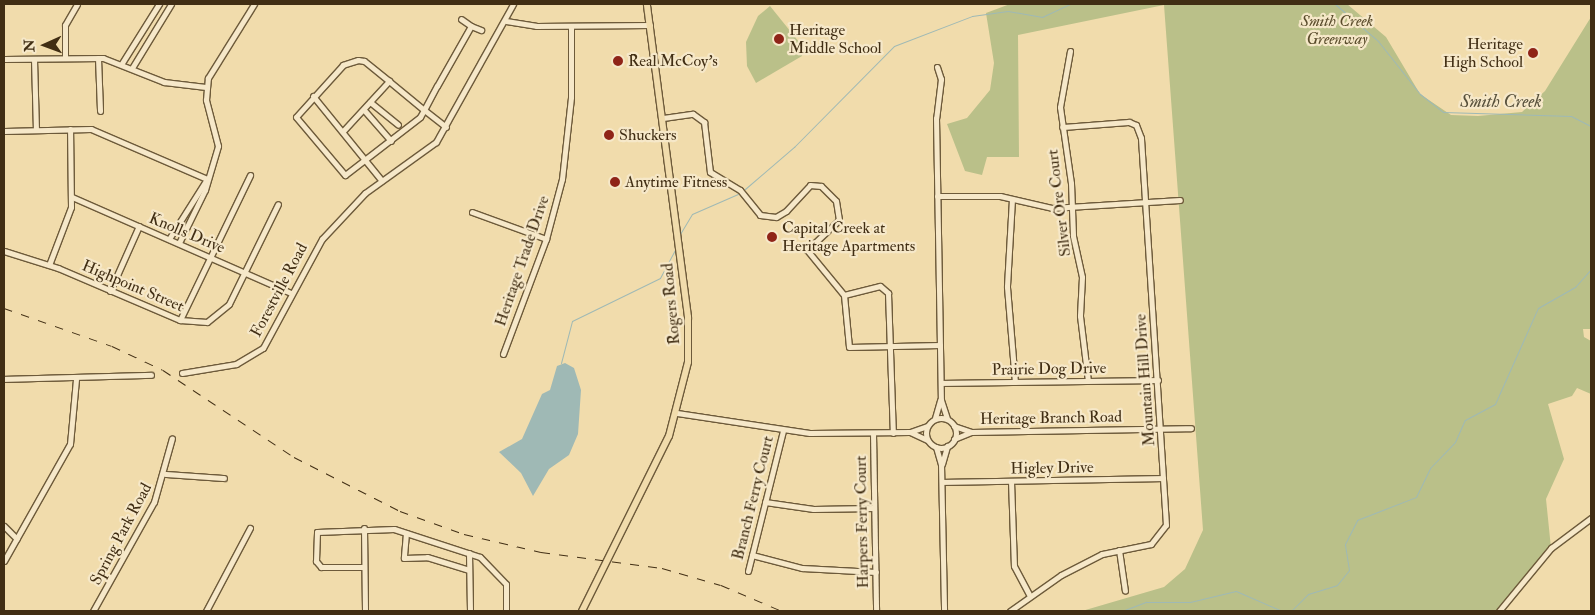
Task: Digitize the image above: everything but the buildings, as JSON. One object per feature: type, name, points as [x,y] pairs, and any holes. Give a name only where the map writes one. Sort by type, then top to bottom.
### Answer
[{"type":"main road","name":"Rogers Road","points":[[582,611],[676,413],[688,362],[688,317],[647,4]]},
{"type":"street","points":[[65,58],[65,26],[77,4]]},
{"type":"street","points":[[122,63],[159,4]]},
{"type":"street","points":[[132,68],[171,4]]},
{"type":"street","points":[[179,243],[207,179],[218,146],[206,88],[212,70],[254,4]]},
{"type":"street","name":"Forestville Road","points":[[182,373],[250,358],[271,336],[291,293],[322,239],[349,207],[382,180],[425,152],[446,126],[506,21],[513,4]]},
{"type":"street","points":[[461,19],[481,30]]},
{"type":"street","points":[[506,21],[514,25],[650,25]]},
{"type":"street","points":[[446,126],[424,110],[364,61],[346,62],[298,112],[299,123],[345,174],[391,141],[424,110],[471,26]]},
{"type":"street","name":"Heritage Trade Drive","points":[[503,354],[546,239],[566,154],[571,26]]},
{"type":"street","name":"Silver Ore Court","points":[[1070,52],[1062,85],[1062,127],[1072,207],[1088,381]]},
{"type":"street","points":[[98,58],[100,112]]},
{"type":"street","points":[[4,59],[98,58],[122,63],[164,82],[206,88]]},
{"type":"street","points":[[34,59],[36,130]]},
{"type":"street","points":[[676,413],[783,431],[873,433],[910,432],[927,426],[935,418],[941,400],[936,118],[941,79],[937,67]]},
{"type":"street","points":[[344,130],[389,81]]},
{"type":"street","points":[[313,96],[368,158],[382,180]]},
{"type":"street","points":[[370,102],[398,125]]},
{"type":"street","points":[[364,110],[391,141]]},
{"type":"street","points":[[663,118],[693,114],[704,122],[710,172],[740,190],[760,215],[776,217],[786,211],[810,185],[821,186],[836,201],[839,220],[808,250],[844,295],[849,347],[940,345]]},
{"type":"street","name":"Mountain Hill Drive","points":[[1010,611],[1030,596],[1080,565],[1119,550],[1151,544],[1161,536],[1166,525],[1145,202],[1136,125],[1062,127]]},
{"type":"street","points":[[49,265],[68,221],[72,197],[70,129]]},
{"type":"street","points":[[4,131],[91,129],[207,179]]},
{"type":"street","points":[[180,320],[250,175]]},
{"type":"street","points":[[170,239],[207,179]]},
{"type":"street","points":[[937,196],[1012,199],[1052,208],[1180,200]]},
{"type":"street","name":"Knolls Drive","points":[[72,197],[291,293]]},
{"type":"street","points":[[1012,199],[1007,287],[1015,382]]},
{"type":"street","name":"Highpoint Street","points":[[4,251],[49,265],[180,320],[207,322],[222,312],[245,272],[278,204]]},
{"type":"street","points":[[472,212],[546,239]]},
{"type":"street","points":[[110,291],[138,226]]},
{"type":"street","points":[[844,295],[880,286],[888,293],[892,347],[892,433]]},
{"type":"street","points":[[4,379],[76,379],[151,375]]},
{"type":"street","points":[[4,561],[70,444],[76,379]]},
{"type":"street","name":"Prairie Dog Drive","points":[[941,383],[1158,380]]},
{"type":"street","points":[[941,400],[947,418],[954,426],[954,439],[947,446],[941,464]]},
{"type":"street","points":[[935,418],[947,418]]},
{"type":"street","points":[[927,426],[927,440]]},
{"type":"street","name":"Heritage Branch Road","points":[[954,426],[972,432],[1191,428]]},
{"type":"street","name":"Branch Ferry Court","points":[[748,571],[783,431]]},
{"type":"street","points":[[910,432],[927,440],[936,447],[941,464],[944,611]]},
{"type":"street","name":"Heritage Branch Road","points":[[954,439],[972,432]]},
{"type":"street","name":"Harpers Ferry Court","points":[[873,433],[876,611]]},
{"type":"street","name":"Spring Park Road","points":[[93,611],[165,474],[172,438]]},
{"type":"street","points":[[936,447],[947,446]]},
{"type":"street","points":[[165,474],[224,478]]},
{"type":"street","name":"Higley Drive","points":[[942,482],[1163,478]]},
{"type":"street","points":[[1011,481],[1014,566],[1030,596]]},
{"type":"street","points":[[765,502],[814,509],[874,508]]},
{"type":"street","points":[[1499,611],[1551,548],[1591,518]]},
{"type":"street","points":[[4,526],[17,539]]},
{"type":"street","points":[[206,611],[250,528]]},
{"type":"street","points":[[364,528],[365,611]]},
{"type":"street","points":[[364,567],[321,567],[316,535],[320,529],[364,528],[406,533],[469,553],[488,562],[506,584],[506,611]]},
{"type":"street","points":[[406,533],[404,558],[426,557],[469,570]]},
{"type":"street","points":[[1119,550],[1125,591]]},
{"type":"street","points":[[469,553],[470,611]]},
{"type":"street","points":[[752,556],[802,568],[876,572]]},
{"type":"green space","name":"Smith Creek Greenway","points":[[1010,4],[1347,4],[1386,37],[1420,94],[1451,115],[1478,116],[1522,112],[1545,91],[1591,17],[1591,329],[1583,329],[1584,337],[1591,341],[1591,394],[1577,388],[1572,396],[1548,404],[1564,459],[1546,499],[1551,548],[1499,611],[1082,611],[1164,587],[1185,569],[1203,530],[1164,5],[1018,35],[1019,157],[987,157],[982,175],[965,171],[947,124],[967,118],[990,90],[994,63],[986,13]]},
{"type":"green space","points":[[770,6],[803,47],[802,56],[756,83],[747,66],[746,42],[758,16]]},
{"type":"water","points":[[565,363],[574,368],[581,390],[578,434],[569,455],[549,469],[533,496],[521,473],[499,452],[522,439],[542,394],[550,390],[557,366]]},
{"type":"waterway","points":[[745,189],[794,147],[894,46],[972,16],[1008,11],[1042,17],[1070,4]]},
{"type":"waterway","name":"Smith Creek","points":[[1335,4],[1378,41],[1420,94],[1443,112],[1571,116],[1591,126]]},
{"type":"waterway","points":[[680,234],[692,214],[738,194]]},
{"type":"waterway","points":[[561,363],[572,321],[660,278],[676,248]]},
{"type":"waterway","points":[[1291,611],[1308,594],[1337,585],[1349,570],[1345,544],[1357,520],[1416,497],[1430,468],[1455,442],[1465,420],[1495,404],[1538,308],[1575,287],[1591,269]]},
{"type":"waterway","points":[[1122,611],[1146,602],[1190,602],[1236,591],[1282,611]]},
{"type":"railway","points":[[4,308],[112,346],[163,370],[294,457],[400,511],[464,534],[541,552],[662,568],[721,585],[782,611]]},
{"type":"place","name":"Heritage Middle School","points":[[779,39]]},
{"type":"place","name":"Heritage High School","points":[[1533,53]]},
{"type":"place","name":"Real McCoy's","points":[[618,61]]},
{"type":"place","name":"Shuckers","points":[[609,135]]},
{"type":"place","name":"Anytime Fitness","points":[[615,182]]},
{"type":"place","name":"Capital Creek at Heritage Apartments","points":[[772,237]]}]
